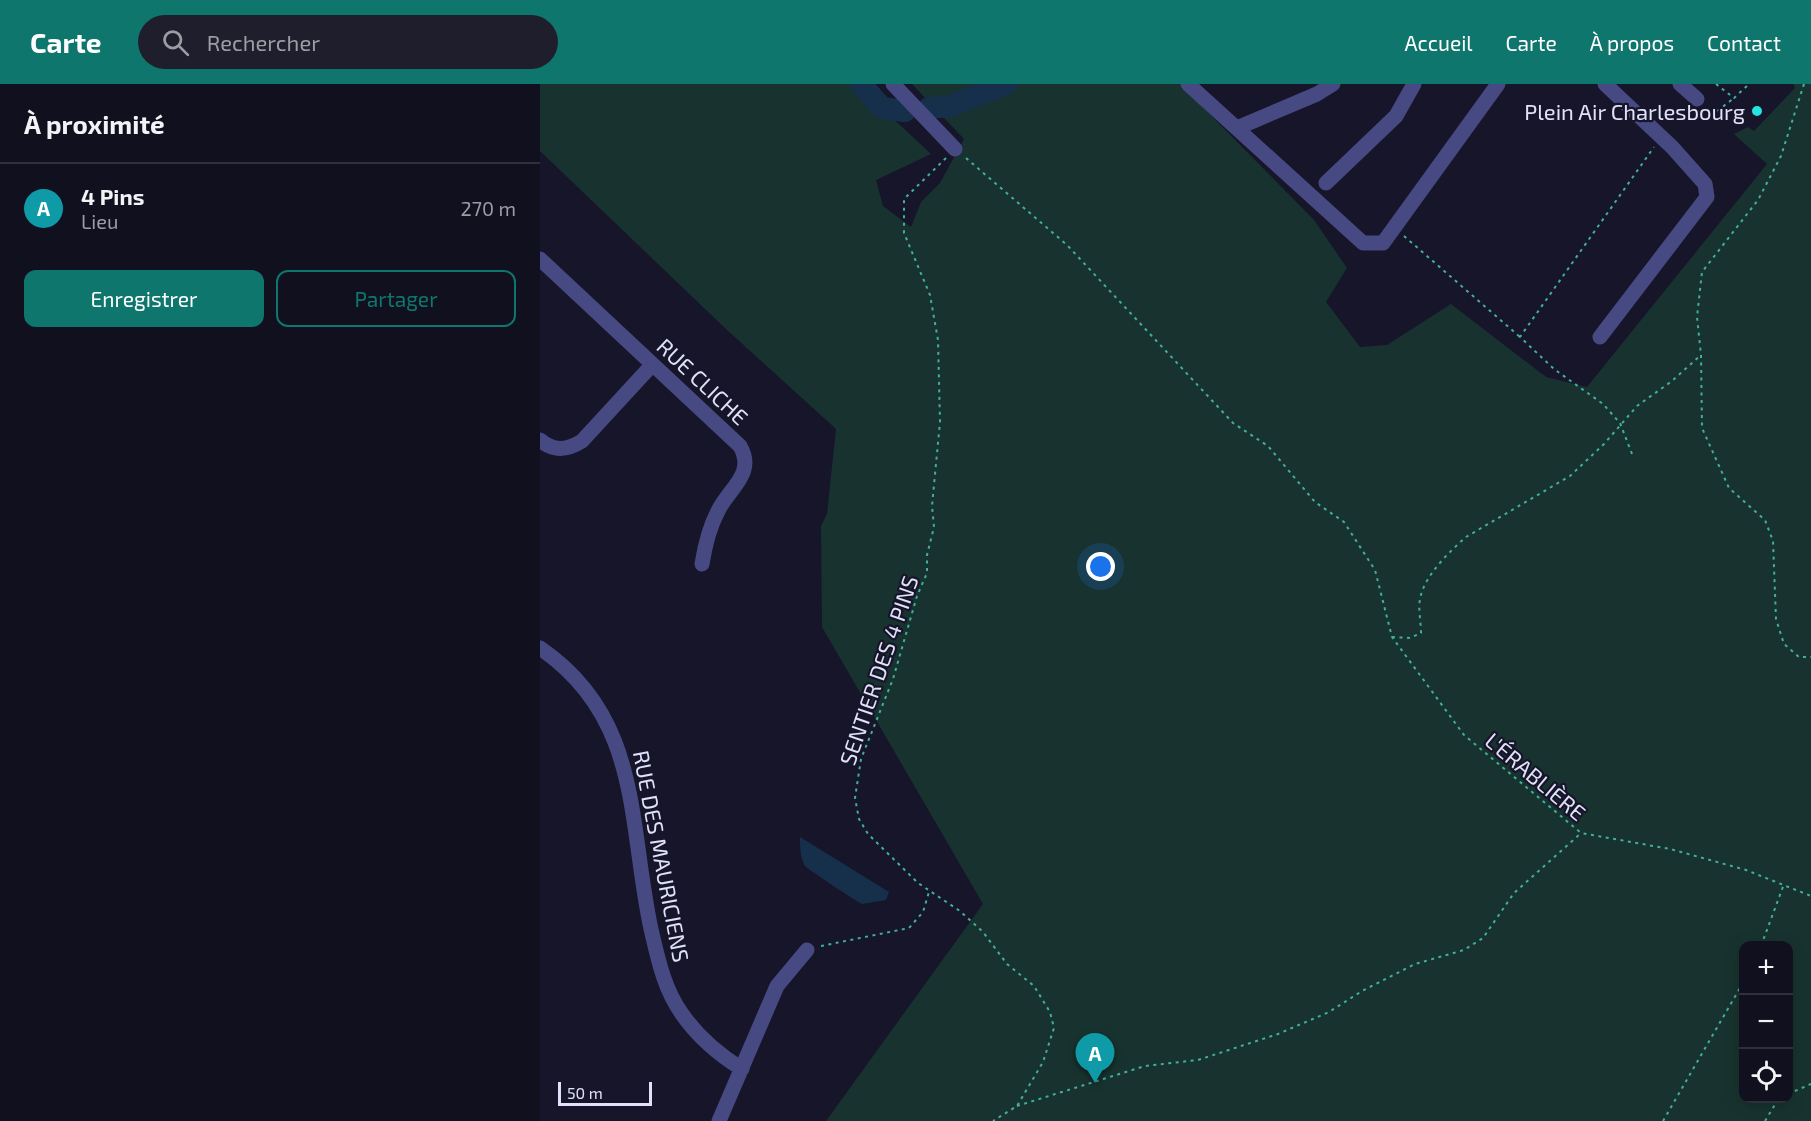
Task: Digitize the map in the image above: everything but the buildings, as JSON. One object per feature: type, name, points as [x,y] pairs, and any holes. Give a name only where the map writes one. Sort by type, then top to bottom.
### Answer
[{"type":"street","points":[[893,84],[955,149]]},
{"type":"street","points":[[1188,84],[1363,243],[1383,243],[1498,84]]},
{"type":"street","points":[[1237,128],[1317,94],[1333,84]]},
{"type":"street","points":[[1326,183],[1396,116],[1414,84]]},
{"type":"street","points":[[1600,337],[1707,197],[1705,184],[1672,147],[1605,84]]},
{"type":"street","points":[[1680,84],[1696,99]]},
{"type":"street","name":"RUE CLICHE","points":[[540,259],[740,446],[745,456],[746,468],[719,507],[708,532],[702,564]]},
{"type":"street","points":[[540,440],[557,449],[572,447],[582,441],[652,365]]},
{"type":"street","name":"RUE DES MAURICIENS","points":[[540,648],[561,663],[586,688],[606,718],[621,754],[660,972],[681,1014],[714,1052],[742,1069]]},
{"type":"street","points":[[719,1121],[777,986],[807,950]]},
{"type":"path","points":[[1716,84],[1734,98]]},
{"type":"path","points":[[1712,115],[1749,84]]},
{"type":"path","points":[[1804,84],[1781,156],[1758,200],[1702,272],[1697,317],[1701,355],[1702,428],[1729,488],[1765,520],[1773,541],[1776,619],[1784,644],[1799,657],[1811,657]]},
{"type":"path","points":[[1520,337],[1618,194],[1657,143],[1672,147]]},
{"type":"path","points":[[955,149],[1067,245],[1233,423],[1268,446],[1315,502],[1344,522],[1363,548],[1375,570],[1392,637],[1410,638],[1421,633],[1420,598],[1436,568],[1451,549],[1466,537],[1570,476],[1604,444],[1637,406],[1672,381],[1701,355]]},
{"type":"path","name":"SENTIER DES 4 PINS","points":[[955,149],[904,199],[904,233],[930,295],[938,340],[940,422],[932,506],[934,527],[927,555],[927,573],[916,596],[893,679],[861,759],[856,779],[859,819],[868,834],[929,891],[960,911],[983,932],[1007,964],[1034,986],[1050,1012],[1054,1028],[1049,1049],[1017,1106],[993,1121]]},
{"type":"path","points":[[1395,228],[1554,369],[1603,404],[1620,423],[1632,454]]},
{"type":"path","name":"L'ÉRABLIÈRE","points":[[1392,637],[1464,735],[1581,833],[1670,849],[1746,870],[1811,896]]},
{"type":"path","points":[[1017,1106],[1145,1066],[1197,1060],[1278,1034],[1329,1012],[1362,991],[1415,964],[1464,950],[1483,938],[1515,893],[1581,833]]},
{"type":"path","points":[[1763,941],[1784,884]]},
{"type":"path","points":[[807,950],[909,928],[924,912],[929,891]]},
{"type":"path","points":[[1663,1121],[1739,988]]},
{"type":"path","points":[[1793,1092],[1811,1084]]},
{"type":"path","points":[[1765,1121],[1776,1103]]},
{"type":"green space","points":[[540,84],[856,84],[931,154],[876,180],[883,206],[911,227],[921,202],[940,183],[964,139],[912,84],[1180,84],[1314,220],[1347,268],[1326,302],[1360,347],[1387,345],[1451,304],[1546,377],[1587,387],[1767,164],[1734,134],[1748,127],[1754,131],[1795,88],[1793,84],[1811,84],[1811,1121],[826,1121],[983,904],[822,627],[821,526],[827,514],[836,429],[727,330],[540,151]]},
{"type":"water","points":[[800,837],[889,892],[886,900],[862,904],[808,869],[802,859]]},
{"type":"waterway","points":[[861,84],[882,108],[905,111]]},
{"type":"waterway","points":[[929,108],[950,106],[1006,84]]},
{"type":"place","name":"Plein Air Charlesbourg","points":[[1757,111]]},
{"type":"place","name":"4 Pins","points":[[1095,1083]]}]
